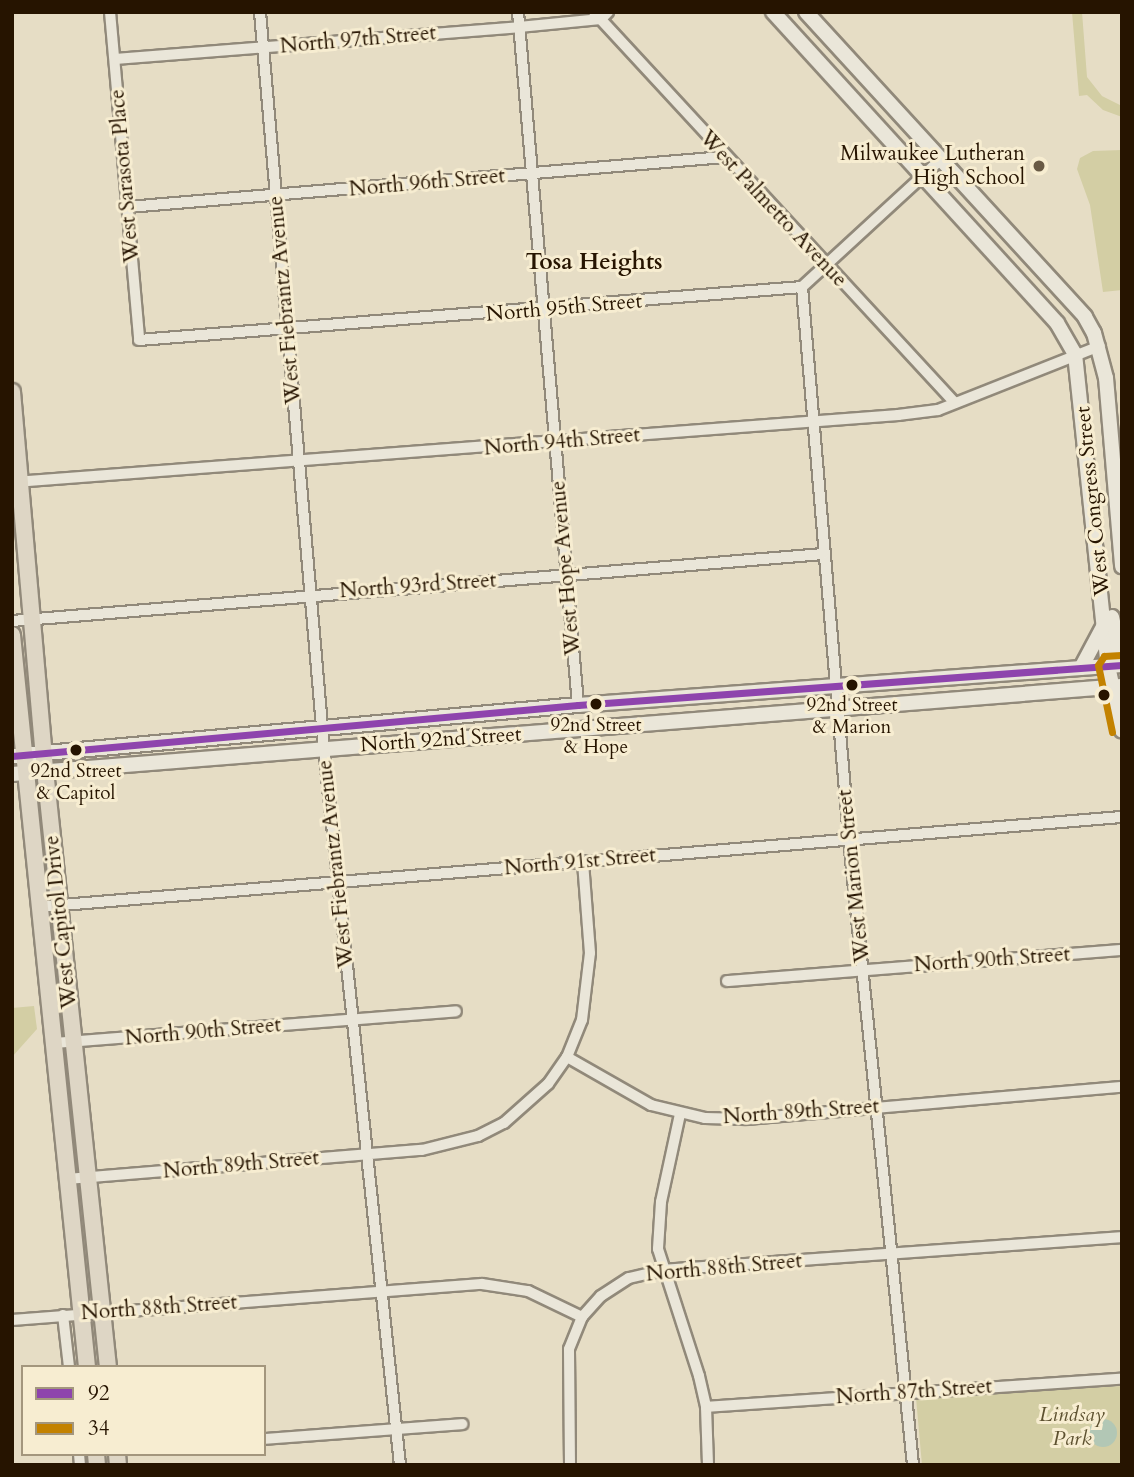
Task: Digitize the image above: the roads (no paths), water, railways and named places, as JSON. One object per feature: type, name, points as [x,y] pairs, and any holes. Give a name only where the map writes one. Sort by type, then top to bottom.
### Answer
[{"type":"main road","points":[[773,12],[1057,323],[1075,354]]},
{"type":"main road","points":[[806,12],[1085,317],[1100,346]]},
{"type":"main road","name":"West Congress Street","points":[[1100,346],[1122,566]]},
{"type":"main road","name":"West Congress Street","points":[[1075,354],[1104,624],[1117,665],[1122,730]]},
{"type":"main road","name":"West Capitol Drive","points":[[12,392],[16,482],[32,618],[28,755],[38,907],[87,1365]]},
{"type":"main road","points":[[1102,596],[1117,665]]},
{"type":"main road","points":[[1081,668],[1104,624]]},
{"type":"main road","name":"West Capitol Drive","points":[[12,635],[18,701],[28,755]]},
{"type":"main road","name":"North 92nd Street","points":[[28,755],[578,705],[1117,665]]},
{"type":"main road","name":"North 92nd Street","points":[[29,772],[1117,687]]},
{"type":"main road","name":"West Capitol Drive","points":[[29,772],[54,855],[108,1365]]},
{"type":"street","name":"West Sarasota Place","points":[[110,12],[139,340]]},
{"type":"street","name":"West Fiebrantz Avenue","points":[[260,12],[324,749],[400,1465]]},
{"type":"street","name":"West Hope Avenue","points":[[518,12],[578,705]]},
{"type":"street","name":"North 97th Street","points":[[115,60],[519,27],[601,14]]},
{"type":"street","name":"West Palmetto Avenue","points":[[601,14],[725,157],[955,404]]},
{"type":"street","name":"North 96th Street","points":[[128,207],[276,197],[725,157]]},
{"type":"street","points":[[802,287],[940,160]]},
{"type":"street","name":"North 95th Street","points":[[139,340],[288,331],[802,287]]},
{"type":"street","name":"West Marion Street","points":[[802,287],[849,839],[913,1465]]},
{"type":"street","name":"North 94th Street","points":[[16,482],[299,463],[898,415],[955,404],[1100,346]]},
{"type":"street","name":"North 93rd Street","points":[[12,621],[310,594],[823,554]]},
{"type":"street","name":"North 91st Street","points":[[38,907],[1122,817]]},
{"type":"street","points":[[567,1057],[590,984],[583,862]]},
{"type":"street","name":"North 90th Street","points":[[727,981],[1122,950]]},
{"type":"street","name":"North 90th Street","points":[[53,1043],[456,1011]]},
{"type":"street","name":"North 89th Street","points":[[67,1179],[367,1155],[446,1146],[478,1136],[528,1104],[567,1057],[651,1105],[680,1114],[746,1119],[1122,1087]]},
{"type":"street","points":[[680,1114],[657,1226],[663,1270],[706,1407],[708,1465]]},
{"type":"street","name":"North 88th Street","points":[[12,1320],[382,1291],[510,1286],[547,1298],[582,1317],[601,1296],[629,1278],[663,1270],[1122,1237]]},
{"type":"street","points":[[64,1315],[69,1365]]},
{"type":"street","points":[[570,1465],[569,1349],[582,1317]]},
{"type":"street","name":"North 87th Street","points":[[706,1407],[1122,1379]]},
{"type":"street","points":[[266,1439],[462,1424]]},
{"type":"place","name":"Milwaukee Lutheran High School","points":[[1039,166]]},
{"type":"place","name":"92nd Street & Marion","points":[[852,685]]},
{"type":"place","name":"92nd Street & Hope","points":[[596,704]]},
{"type":"place","name":"92nd Street & Capitol","points":[[76,750]]},
{"type":"district","name":"Tosa Heights","points":[[594,262]]},
{"type":"park label","name":"Lindsay Park","points":[[1072,1427]]}]
